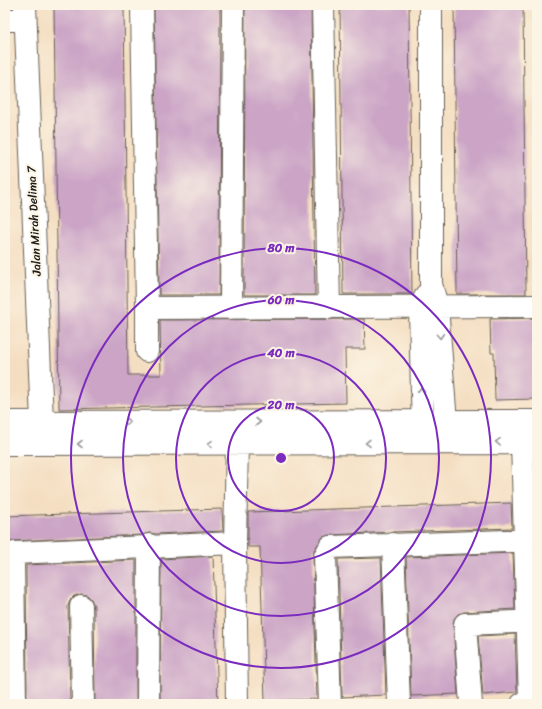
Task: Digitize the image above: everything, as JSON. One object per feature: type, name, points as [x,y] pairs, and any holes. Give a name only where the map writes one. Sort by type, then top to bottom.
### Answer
[{"type":"street","points":[[142,5],[147,351]]},
{"type":"street","points":[[231,308],[233,5]]},
{"type":"street","points":[[323,5],[329,308]]},
{"type":"street","points":[[423,443],[422,421],[431,284],[431,5]]},
{"type":"street","name":"Jalan Mirah Delima 7","points":[[18,15],[42,422]]},
{"type":"street","points":[[147,308],[537,306]]},
{"type":"street","points":[[429,307],[447,432]]},
{"type":"street","points":[[5,422],[422,421],[447,432],[529,443],[532,621],[530,700],[522,704]]},
{"type":"street","points":[[5,444],[423,443],[447,432],[537,421]]},
{"type":"street","points":[[237,444],[235,543],[237,704]]},
{"type":"street","points":[[330,704],[325,556],[326,551],[330,547],[531,540]]},
{"type":"street","points":[[15,704],[14,553],[148,545],[235,543]]},
{"type":"street","points":[[394,544],[399,704]]},
{"type":"street","points":[[148,545],[148,704]]},
{"type":"street","points":[[81,606],[83,704]]},
{"type":"street","points":[[471,704],[465,624],[532,621]]},
{"type":"building","points":[[54,5],[124,5],[128,375],[161,375],[160,320],[364,319],[365,349],[345,349],[346,403],[59,409]]},
{"type":"building","points":[[154,5],[220,5],[219,295],[159,295]]},
{"type":"building","points":[[245,5],[311,5],[315,295],[244,295]]},
{"type":"building","points":[[340,5],[409,5],[412,294],[343,294]]},
{"type":"building","points":[[454,5],[523,5],[526,294],[457,294]]},
{"type":"building","points":[[537,318],[537,399],[495,400],[494,353],[491,353],[490,319]]},
{"type":"building","points":[[511,503],[512,528],[392,532],[330,535],[323,537],[314,550],[313,556],[317,699],[265,701],[260,547],[248,547],[248,512]]},
{"type":"building","points":[[222,509],[223,531],[149,533],[142,535],[13,541],[5,545],[5,516]]},
{"type":"building","points":[[513,553],[515,609],[464,612],[458,614],[454,619],[453,625],[458,694],[411,696],[406,557]]},
{"type":"building","points":[[213,556],[218,704],[160,704],[161,559]]},
{"type":"building","points":[[381,558],[386,695],[342,697],[338,559]]},
{"type":"building","points":[[136,560],[136,704],[95,704],[94,606],[91,599],[87,595],[81,594],[74,596],[70,600],[68,606],[70,704],[27,704],[26,565]]},
{"type":"building","points":[[515,634],[517,692],[483,695],[478,636]]}]
